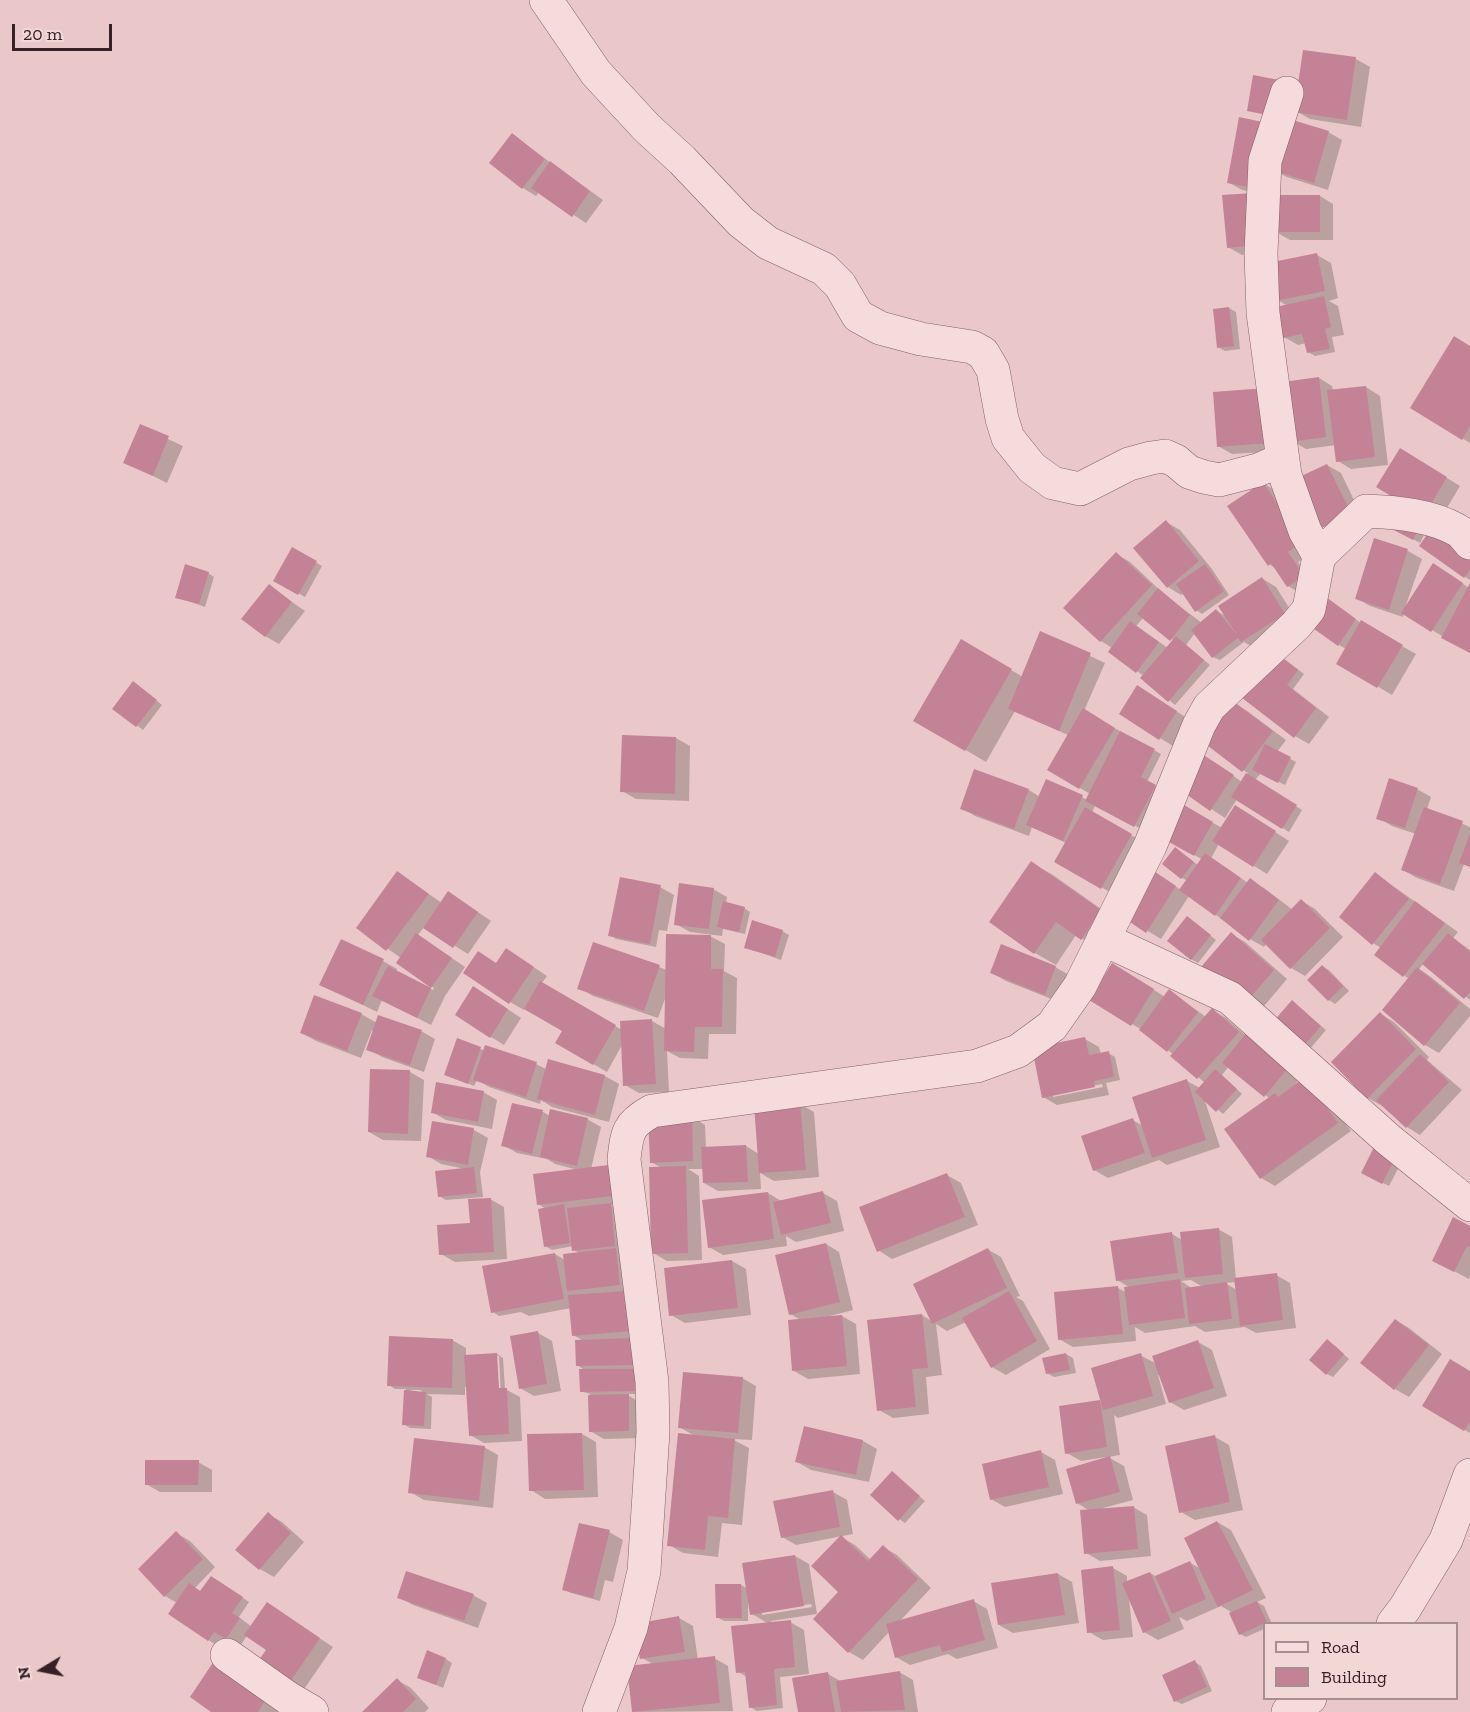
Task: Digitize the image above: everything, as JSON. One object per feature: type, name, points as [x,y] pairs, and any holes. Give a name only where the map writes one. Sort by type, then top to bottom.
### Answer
[{"type":"street","points":[[546,0],[596,73],[647,128],[682,160],[741,222],[768,243],[824,269],[840,285],[858,316],[880,328],[921,339],[972,347],[983,353],[993,370],[1008,438],[1032,468],[1053,483],[1080,489],[1129,464],[1165,456],[1176,461],[1189,472],[1220,480],[1258,470],[1283,459]]},
{"type":"street","points":[[1287,93],[1265,161],[1261,254],[1263,313],[1285,475],[1305,531],[1319,556]]},
{"type":"street","points":[[599,1712],[634,1617],[644,1571],[651,1478],[652,1382],[624,1159],[626,1137],[636,1120],[652,1111],[977,1066],[1018,1052],[1052,1026],[1080,986],[1150,846],[1199,725],[1209,707],[1296,625],[1309,609],[1319,556],[1366,511],[1392,512],[1429,519],[1459,530],[1470,543]]},
{"type":"street","points":[[1104,939],[1230,998],[1389,1140],[1470,1204]]},
{"type":"street","points":[[1394,1622],[1406,1608],[1446,1540],[1470,1475]]},
{"type":"street","points":[[227,1655],[312,1712]]},
{"type":"street","points":[[1288,1712],[1307,1700]]},
{"type":"building","points":[[1303,50],[1356,57],[1347,120],[1294,112]]},
{"type":"building","points":[[1253,75],[1279,80],[1272,116],[1247,111]]},
{"type":"building","points":[[1239,117],[1267,123],[1255,188],[1227,183]]},
{"type":"building","points":[[1286,118],[1329,131],[1314,183],[1271,170]]},
{"type":"building","points":[[512,133],[545,159],[522,189],[489,163]]},
{"type":"building","points":[[550,161],[590,191],[572,217],[531,188]]},
{"type":"building","points":[[1253,193],[1257,245],[1227,248],[1222,195]]},
{"type":"building","points":[[1275,195],[1320,195],[1320,232],[1275,232]]},
{"type":"building","points":[[1317,253],[1325,291],[1276,301],[1268,263]]},
{"type":"building","points":[[1324,296],[1331,327],[1325,329],[1330,349],[1307,353],[1302,334],[1283,338],[1276,307]]},
{"type":"building","points":[[1229,307],[1234,346],[1217,348],[1213,309]]},
{"type":"building","points":[[1454,336],[1470,346],[1470,426],[1462,440],[1410,408]]},
{"type":"building","points":[[1319,377],[1326,437],[1290,442],[1283,382]]},
{"type":"building","points":[[1366,386],[1375,457],[1336,462],[1327,390]]},
{"type":"building","points":[[1266,388],[1270,443],[1217,447],[1213,392]]},
{"type":"building","points":[[140,424],[169,436],[153,476],[123,463]]},
{"type":"building","points":[[1400,448],[1447,477],[1424,516],[1376,487]]},
{"type":"building","points":[[1327,464],[1351,513],[1321,528],[1297,478]]},
{"type":"building","points":[[1263,482],[1303,542],[1288,552],[1304,576],[1287,587],[1271,563],[1268,566],[1227,506]]},
{"type":"building","points":[[1166,520],[1199,561],[1167,588],[1133,548]]},
{"type":"building","points":[[1384,525],[1418,530],[1413,540]]},
{"type":"building","points":[[1433,526],[1470,552],[1470,570],[1464,578],[1419,546]]},
{"type":"building","points":[[1374,538],[1408,549],[1389,610],[1355,599]]},
{"type":"building","points":[[292,547],[317,561],[298,595],[273,581]]},
{"type":"building","points":[[1116,552],[1152,585],[1100,642],[1063,608]]},
{"type":"building","points":[[1433,563],[1463,583],[1431,632],[1401,613]]},
{"type":"building","points":[[185,564],[209,572],[199,604],[175,598]]},
{"type":"building","points":[[1205,564],[1224,591],[1195,612],[1176,584]]},
{"type":"building","points":[[1262,577],[1285,614],[1241,642],[1238,638],[1212,658],[1191,630],[1216,609],[1237,635],[1218,606]]},
{"type":"building","points":[[1470,583],[1470,653],[1441,638]]},
{"type":"building","points":[[269,584],[292,602],[265,637],[241,619]]},
{"type":"building","points":[[1158,588],[1190,615],[1170,641],[1137,614]]},
{"type":"building","points":[[1326,597],[1356,619],[1338,646],[1307,624]]},
{"type":"building","points":[[1361,620],[1403,645],[1377,688],[1336,664]]},
{"type":"building","points":[[1130,621],[1159,642],[1136,673],[1108,652]]},
{"type":"building","points":[[1040,631],[1091,653],[1059,731],[1008,709]]},
{"type":"building","points":[[1176,636],[1204,660],[1168,702],[1140,678]]},
{"type":"building","points":[[961,639],[1012,669],[965,751],[913,721]]},
{"type":"building","points":[[1271,649],[1298,670],[1287,685],[1316,708],[1294,738],[1237,694]]},
{"type":"building","points":[[133,681],[157,700],[136,727],[112,709]]},
{"type":"building","points":[[1137,685],[1177,711],[1159,740],[1119,714]]},
{"type":"building","points":[[1233,701],[1273,731],[1242,772],[1203,742]]},
{"type":"building","points":[[1083,708],[1115,728],[1079,789],[1047,770]]},
{"type":"building","points":[[1120,731],[1155,749],[1141,777],[1156,785],[1134,827],[1085,801]]},
{"type":"building","points":[[622,735],[676,737],[675,794],[620,792]]},
{"type":"building","points":[[1265,744],[1291,757],[1278,783],[1252,770]]},
{"type":"building","points":[[1199,752],[1234,775],[1210,811],[1176,787]]},
{"type":"building","points":[[974,769],[1029,789],[1014,829],[960,809]]},
{"type":"building","points":[[1246,773],[1297,805],[1282,829],[1231,797]]},
{"type":"building","points":[[1389,778],[1418,788],[1405,828],[1376,819]]},
{"type":"building","points":[[1046,779],[1083,795],[1063,841],[1026,825]]},
{"type":"building","points":[[1179,802],[1213,822],[1194,856],[1160,837]]},
{"type":"building","points":[[1235,805],[1276,831],[1253,867],[1212,841]]},
{"type":"building","points":[[1085,807],[1132,834],[1101,889],[1054,862]]},
{"type":"building","points":[[1424,807],[1463,821],[1440,884],[1401,870]]},
{"type":"building","points":[[1470,833],[1470,867],[1459,863]]},
{"type":"building","points":[[1175,847],[1194,862],[1181,879],[1162,864]]},
{"type":"building","points":[[1205,853],[1241,878],[1215,916],[1179,890]]},
{"type":"building","points":[[1031,861],[1101,910],[1081,940],[1056,922],[1034,954],[989,922]]},
{"type":"building","points":[[1148,867],[1176,886],[1146,933],[1118,914]]},
{"type":"building","points":[[397,871],[429,894],[386,951],[356,928]]},
{"type":"building","points":[[1375,872],[1409,899],[1372,945],[1339,917]]},
{"type":"building","points":[[620,877],[661,885],[650,944],[608,936]]},
{"type":"building","points":[[1250,878],[1279,900],[1249,941],[1220,918]]},
{"type":"building","points":[[679,883],[714,888],[709,929],[674,925]]},
{"type":"building","points":[[448,891],[478,912],[453,948],[423,928]]},
{"type":"building","points":[[1301,899],[1330,928],[1290,969],[1261,940]]},
{"type":"building","points":[[723,901],[745,907],[739,932],[717,927]]},
{"type":"building","points":[[1415,901],[1445,923],[1403,977],[1374,955]]},
{"type":"building","points":[[1187,916],[1211,935],[1191,960],[1167,941]]},
{"type":"building","points":[[752,920],[783,930],[775,957],[744,948]]},
{"type":"building","points":[[1231,932],[1274,970],[1244,1005],[1201,967]]},
{"type":"building","points":[[416,933],[452,958],[431,988],[396,963]]},
{"type":"building","points":[[1448,933],[1470,952],[1470,992],[1464,999],[1422,964]]},
{"type":"building","points":[[666,934],[711,935],[711,969],[723,969],[722,1027],[695,1027],[694,1052],[664,1051]]},
{"type":"building","points":[[341,939],[384,959],[363,1005],[319,985]]},
{"type":"building","points":[[593,942],[660,965],[644,1011],[577,989]]},
{"type":"building","points":[[1001,944],[1056,966],[1045,995],[990,973]]},
{"type":"building","points":[[506,948],[534,967],[509,1004],[463,973],[478,951],[496,963]]},
{"type":"building","points":[[1112,963],[1154,989],[1131,1026],[1089,1000]]},
{"type":"building","points":[[1322,965],[1343,986],[1328,1001],[1307,980]]},
{"type":"building","points":[[388,966],[431,988],[417,1018],[372,996]]},
{"type":"building","points":[[1417,967],[1460,1003],[1424,1046],[1382,1010]]},
{"type":"building","points":[[540,981],[616,1025],[593,1065],[555,1043],[562,1031],[524,1009]]},
{"type":"building","points":[[473,986],[508,1009],[490,1038],[455,1015]]},
{"type":"building","points":[[1169,989],[1198,1012],[1167,1052],[1139,1030]]},
{"type":"building","points":[[314,995],[362,1013],[347,1051],[300,1033]]},
{"type":"building","points":[[1292,1000],[1321,1026],[1302,1048],[1273,1022]]},
{"type":"building","points":[[1212,1008],[1239,1032],[1197,1079],[1170,1056]]},
{"type":"building","points":[[1380,1012],[1416,1049],[1367,1099],[1331,1062]]},
{"type":"building","points":[[378,1015],[422,1030],[410,1065],[366,1050]]},
{"type":"building","points":[[652,1019],[656,1084],[623,1086],[620,1021]]},
{"type":"building","points":[[1247,1032],[1289,1067],[1264,1097],[1222,1063]]},
{"type":"building","points":[[1085,1037],[1089,1055],[1109,1051],[1114,1077],[1094,1081],[1095,1087],[1042,1098],[1032,1048]]},
{"type":"building","points":[[457,1038],[481,1047],[468,1084],[444,1075]]},
{"type":"building","points":[[485,1045],[537,1062],[526,1097],[473,1080]]},
{"type":"building","points":[[1420,1054],[1449,1082],[1406,1128],[1376,1100]]},
{"type":"building","points":[[548,1059],[605,1075],[595,1115],[537,1099]]},
{"type":"building","points":[[370,1069],[410,1070],[408,1134],[368,1132]]},
{"type":"building","points":[[1215,1069],[1237,1089],[1216,1112],[1195,1092]]},
{"type":"building","points":[[1305,1077],[1338,1123],[1260,1179],[1224,1129],[1275,1093],[1278,1097]]},
{"type":"building","points":[[1187,1079],[1206,1140],[1152,1158],[1132,1097]]},
{"type":"building","points":[[436,1082],[484,1091],[478,1122],[431,1113]]},
{"type":"building","points":[[800,1102],[806,1170],[759,1173],[754,1105]]},
{"type":"building","points":[[512,1103],[543,1110],[532,1154],[501,1146]]},
{"type":"building","points":[[550,1109],[588,1118],[577,1166],[540,1157]]},
{"type":"building","points":[[692,1115],[693,1161],[650,1163],[648,1116]]},
{"type":"building","points":[[1133,1118],[1145,1153],[1093,1171],[1081,1136]]},
{"type":"building","points":[[432,1121],[474,1128],[468,1165],[426,1157]]},
{"type":"building","points":[[746,1145],[748,1182],[703,1183],[701,1147]]},
{"type":"building","points":[[1374,1147],[1395,1158],[1382,1184],[1361,1173]]},
{"type":"building","points":[[609,1165],[613,1196],[537,1205],[533,1174]]},
{"type":"building","points":[[686,1166],[688,1253],[651,1254],[649,1167]]},
{"type":"building","points":[[474,1167],[477,1193],[438,1197],[435,1171]]},
{"type":"building","points":[[947,1173],[965,1217],[877,1252],[859,1207]]},
{"type":"building","points":[[823,1191],[831,1223],[781,1235],[773,1202]]},
{"type":"building","points":[[768,1192],[774,1239],[708,1248],[702,1200]]},
{"type":"building","points":[[491,1198],[494,1252],[439,1255],[437,1225],[470,1223],[468,1199]]},
{"type":"building","points":[[611,1203],[615,1246],[572,1251],[567,1208]]},
{"type":"building","points":[[564,1204],[570,1243],[544,1247],[538,1209]]},
{"type":"building","points":[[1453,1217],[1470,1226],[1470,1247],[1467,1246],[1454,1272],[1432,1261]]},
{"type":"building","points":[[1219,1228],[1223,1274],[1185,1278],[1180,1232]]},
{"type":"building","points":[[1172,1232],[1178,1273],[1116,1281],[1110,1241]]},
{"type":"building","points":[[826,1243],[840,1302],[789,1315],[775,1255]]},
{"type":"building","points":[[616,1248],[620,1285],[567,1291],[563,1254]]},
{"type":"building","points":[[988,1248],[1007,1288],[932,1324],[913,1284]]},
{"type":"building","points":[[555,1253],[564,1299],[491,1313],[482,1266]]},
{"type":"building","points":[[732,1260],[738,1308],[669,1316],[664,1268]]},
{"type":"building","points":[[1277,1273],[1283,1320],[1240,1326],[1234,1278]]},
{"type":"building","points":[[1180,1279],[1185,1318],[1129,1325],[1124,1287]]},
{"type":"building","points":[[1227,1282],[1232,1319],[1189,1324],[1185,1288]]},
{"type":"building","points":[[1118,1286],[1123,1334],[1058,1340],[1054,1292]]},
{"type":"building","points":[[628,1291],[631,1331],[572,1336],[568,1295]]},
{"type":"building","points":[[1009,1291],[1037,1341],[991,1368],[962,1318]]},
{"type":"building","points":[[922,1314],[928,1368],[912,1369],[916,1407],[877,1411],[867,1320]]},
{"type":"building","points":[[842,1315],[847,1366],[792,1371],[788,1320]]},
{"type":"building","points":[[1395,1319],[1429,1345],[1394,1390],[1360,1363]]},
{"type":"building","points":[[538,1331],[547,1384],[519,1389],[510,1336]]},
{"type":"building","points":[[389,1336],[453,1339],[452,1388],[387,1386]]},
{"type":"building","points":[[634,1338],[635,1365],[576,1366],[575,1340]]},
{"type":"building","points":[[1327,1339],[1344,1354],[1326,1375],[1309,1360]]},
{"type":"building","points":[[1198,1340],[1214,1388],[1169,1403],[1152,1356]]},
{"type":"building","points":[[497,1353],[499,1388],[507,1388],[509,1434],[469,1436],[464,1355]]},
{"type":"building","points":[[1066,1353],[1070,1370],[1046,1374],[1042,1358]]},
{"type":"building","points":[[1141,1353],[1153,1396],[1103,1410],[1091,1368]]},
{"type":"building","points":[[1450,1359],[1470,1371],[1470,1422],[1464,1431],[1422,1406]]},
{"type":"building","points":[[579,1369],[644,1369],[644,1391],[580,1392]]},
{"type":"building","points":[[683,1372],[743,1377],[738,1433],[678,1428]]},
{"type":"building","points":[[404,1390],[426,1392],[424,1426],[402,1425]]},
{"type":"building","points":[[629,1394],[629,1431],[589,1432],[588,1395]]},
{"type":"building","points":[[1100,1400],[1107,1447],[1065,1454],[1059,1406]]},
{"type":"building","points":[[804,1426],[863,1440],[856,1475],[795,1462]]},
{"type":"building","points":[[582,1433],[584,1490],[529,1491],[527,1434]]},
{"type":"building","points":[[678,1433],[735,1439],[728,1518],[708,1516],[705,1550],[667,1546]]},
{"type":"building","points":[[1215,1435],[1230,1502],[1179,1513],[1165,1446]]},
{"type":"building","points":[[414,1438],[485,1446],[479,1501],[408,1493]]},
{"type":"building","points":[[1041,1450],[1049,1487],[990,1500],[982,1464]]},
{"type":"building","points":[[1110,1456],[1120,1492],[1076,1504],[1066,1469]]},
{"type":"building","points":[[145,1460],[199,1460],[198,1485],[145,1485]]},
{"type":"building","points":[[892,1471],[920,1496],[898,1521],[870,1495]]},
{"type":"building","points":[[833,1490],[840,1527],[781,1538],[773,1501]]},
{"type":"building","points":[[1134,1506],[1138,1549],[1084,1554],[1080,1510]]},
{"type":"building","points":[[268,1512],[291,1533],[259,1570],[235,1550]]},
{"type":"building","points":[[1217,1521],[1253,1590],[1218,1607],[1184,1538]]},
{"type":"building","points":[[579,1523],[610,1530],[593,1598],[562,1590]]},
{"type":"building","points":[[176,1531],[203,1559],[164,1597],[138,1569]]},
{"type":"building","points":[[841,1535],[868,1561],[883,1545],[918,1579],[848,1653],[813,1619],[838,1592],[811,1566]]},
{"type":"building","points":[[795,1555],[804,1606],[750,1615],[742,1563]]},
{"type":"building","points":[[1190,1561],[1206,1599],[1172,1614],[1155,1576]]},
{"type":"building","points":[[1113,1566],[1120,1630],[1087,1633],[1081,1570]]},
{"type":"building","points":[[406,1571],[474,1594],[464,1621],[397,1598]]},
{"type":"building","points":[[1150,1572],[1171,1621],[1143,1633],[1122,1583]]},
{"type":"building","points":[[1058,1573],[1065,1615],[998,1625],[991,1583]]},
{"type":"building","points":[[211,1576],[243,1597],[232,1613],[240,1618],[226,1639],[214,1632],[208,1641],[168,1614],[189,1583],[200,1591]]},
{"type":"building","points":[[715,1584],[741,1584],[742,1618],[716,1618]]},
{"type":"building","points":[[974,1599],[985,1640],[942,1652],[940,1645],[895,1658],[886,1624]]},
{"type":"building","points":[[1257,1601],[1267,1622],[1239,1635],[1229,1613]]},
{"type":"building","points":[[267,1602],[320,1638],[286,1688],[254,1667],[266,1650],[244,1635]]},
{"type":"building","points":[[679,1616],[685,1652],[640,1659],[634,1624]]},
{"type":"building","points":[[791,1620],[795,1667],[774,1669],[777,1705],[749,1708],[745,1672],[736,1673],[731,1626]]},
{"type":"building","points":[[427,1650],[446,1658],[436,1685],[417,1678]]},
{"type":"building","points":[[715,1656],[720,1703],[632,1712],[627,1666]]},
{"type":"building","points":[[216,1658],[269,1694],[258,1712],[211,1712],[190,1697]]},
{"type":"building","points":[[1195,1660],[1207,1687],[1174,1702],[1162,1675]]},
{"type":"building","points":[[900,1671],[905,1710],[841,1712],[836,1681]]},
{"type":"building","points":[[828,1672],[835,1712],[798,1712],[792,1678]]},
{"type":"building","points":[[397,1678],[416,1699],[403,1712],[362,1712]]}]
